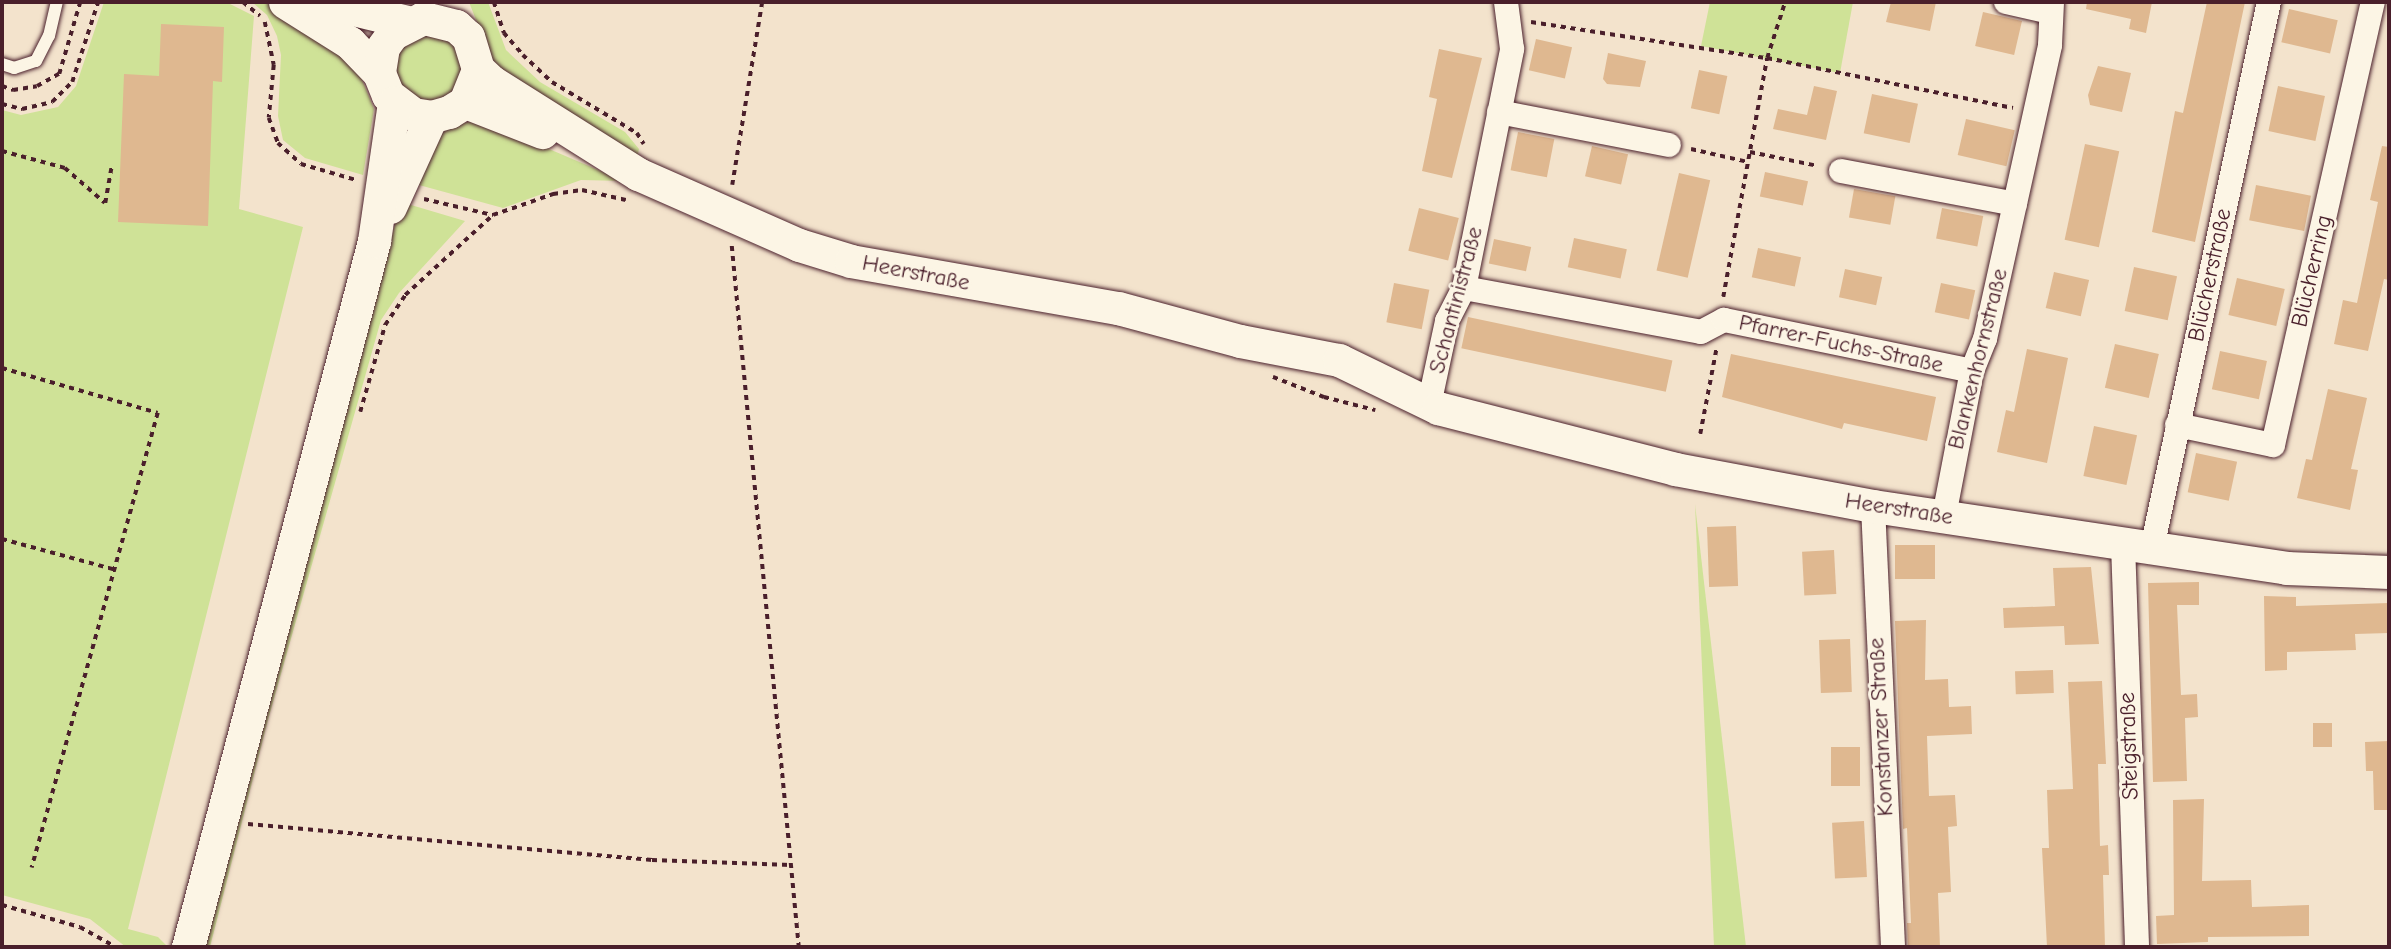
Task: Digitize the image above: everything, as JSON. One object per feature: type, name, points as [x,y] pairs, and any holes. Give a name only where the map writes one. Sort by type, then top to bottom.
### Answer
[{"type":"street","points":[[285,2],[350,43],[386,88],[412,114],[431,117],[449,113],[465,102],[478,69],[476,52],[461,15],[440,19],[324,2]]},
{"type":"street","name":"Blankenhornstraße","points":[[1944,516],[1972,371],[1985,339],[2050,45],[2051,7],[2006,2]]},
{"type":"street","name":"Blücherstraße","points":[[2137,546],[2177,425],[2269,2]]},
{"type":"street","name":"Blücherring","points":[[2177,425],[2273,445],[2373,2]]},
{"type":"street","name":"Schantinistraße","points":[[1423,403],[1447,321],[1464,288],[1512,49],[1507,10]]},
{"type":"street","points":[[374,241],[386,88],[383,47],[416,14]]},
{"type":"street","name":"Heerstraße","points":[[478,69],[606,158]]},
{"type":"street","name":"Heerstraße","points":[[465,102],[606,158],[799,245],[851,261],[1118,308],[1240,341],[1339,360],[1423,403]]},
{"type":"street","points":[[1499,112],[1668,145]]},
{"type":"street","points":[[188,947],[374,241],[431,117]]},
{"type":"street","points":[[1841,171],[2015,204]]},
{"type":"street","name":"Pfarrer-Fuchs-Straße","points":[[1464,288],[1701,332],[1724,320],[1972,371]]},
{"type":"street","name":"Heerstraße","points":[[1240,341],[1327,390],[1423,403],[1675,469],[1873,506],[2286,568],[2389,572]]},
{"type":"street","name":"Konstanzer Straße","points":[[1873,506],[1893,947]]},
{"type":"street","name":"Steigstraße","points":[[2137,546],[2137,947]]},
{"type":"lane","points":[[2,64],[14,68],[36,61],[49,36],[58,2]]},
{"type":"path","points":[[2,104],[22,109],[52,102],[72,82],[98,2]]},
{"type":"path","points":[[243,2],[264,20],[271,35],[274,65],[269,118],[278,143],[301,164],[363,182]]},
{"type":"path","points":[[494,2],[504,33],[523,55],[552,82],[637,133],[646,154]]},
{"type":"path","points":[[732,167],[762,2]]},
{"type":"path","points":[[1700,434],[1767,58],[1785,2]]},
{"type":"path","points":[[1507,10],[1767,58],[2035,112]]},
{"type":"path","points":[[1668,145],[1748,162]]},
{"type":"path","points":[[2,151],[65,168],[105,203],[111,169]]},
{"type":"path","points":[[1750,152],[1841,171]]},
{"type":"path","points":[[356,426],[385,325],[405,296],[493,215],[553,194],[582,190],[626,200]]},
{"type":"path","points":[[418,197],[493,215]]},
{"type":"path","points":[[733,281],[799,947]]},
{"type":"path","points":[[2,368],[159,413],[32,868]]},
{"type":"path","points":[[2,539],[116,570]]},
{"type":"path","points":[[244,836],[251,811]]},
{"type":"path","points":[[247,824],[652,860],[791,865]]},
{"type":"path","points":[[2,905],[80,927],[116,947]]},
{"type":"green space","points":[[104,2],[226,2],[254,16],[239,209],[303,227],[128,929],[158,937],[168,947],[126,947],[90,919],[2,895],[2,110],[21,115],[58,107],[76,86]]},
{"type":"green space","points":[[252,2],[264,2],[289,16],[356,65],[374,109],[363,175],[305,158],[283,140],[278,116],[281,55],[277,36],[267,15]]},
{"type":"green space","points":[[469,2],[488,2],[506,50],[540,82],[625,132],[639,149],[637,158],[495,68]]},
{"type":"green space","points":[[1710,2],[1853,2],[1840,73],[1701,46]]},
{"type":"green space","points":[[438,31],[464,55],[458,89],[439,103],[403,95],[391,59],[404,38]]},
{"type":"green space","points":[[472,121],[502,129],[624,181],[581,180],[503,208],[408,182],[443,128]]},
{"type":"green space","points":[[401,202],[465,221],[399,293],[381,320],[268,720],[210,947],[201,947]]},
{"type":"green space","points":[[1695,504],[1746,947],[1714,947]]},
{"type":"building","points":[[1891,2],[1936,2],[1930,31],[1886,22]]},
{"type":"building","points":[[2087,2],[2152,2],[2146,33],[2129,29],[2131,19],[2086,9]]},
{"type":"building","points":[[2207,2],[2245,2],[2195,242],[2152,232],[2175,111],[2183,113]]},
{"type":"building","points":[[2289,9],[2338,20],[2330,53],[2281,42]]},
{"type":"building","points":[[1983,12],[2022,21],[2014,55],[1975,46]]},
{"type":"building","points":[[161,24],[224,27],[222,82],[213,81],[208,226],[118,222],[124,74],[159,76]]},
{"type":"building","points":[[1536,39],[1572,47],[1565,79],[1529,70]]},
{"type":"building","points":[[1439,49],[1482,58],[1452,178],[1422,171],[1437,99],[1429,97]]},
{"type":"building","points":[[1608,53],[1646,61],[1640,87],[1607,84],[1603,79]]},
{"type":"building","points":[[2098,66],[2131,73],[2122,112],[2090,105],[2088,95]]},
{"type":"building","points":[[1699,70],[1727,76],[1719,114],[1691,108]]},
{"type":"building","points":[[1814,86],[1837,91],[1826,140],[1773,129],[1778,109],[1807,115]]},
{"type":"building","points":[[2278,86],[2325,96],[2315,141],[2268,131]]},
{"type":"building","points":[[1872,94],[1918,104],[1910,143],[1864,133]]},
{"type":"building","points":[[1966,119],[2015,130],[2006,166],[1958,155]]},
{"type":"building","points":[[1518,132],[1554,139],[1547,177],[1511,170]]},
{"type":"building","points":[[2085,144],[2119,151],[2099,247],[2065,240]]},
{"type":"building","points":[[1592,146],[1628,154],[1621,185],[1585,176]]},
{"type":"building","points":[[2382,146],[2389,147],[2389,280],[2384,279],[2368,351],[2334,344],[2343,300],[2357,303],[2378,202],[2370,200]]},
{"type":"building","points":[[1765,172],[1808,181],[1803,206],[1760,196]]},
{"type":"building","points":[[1679,173],[1710,180],[1688,278],[1657,270]]},
{"type":"building","points":[[2256,185],[2311,196],[2304,231],[2249,220]]},
{"type":"building","points":[[1854,189],[1895,196],[1890,225],[1849,218]]},
{"type":"building","points":[[1419,208],[1459,218],[1448,261],[1408,251]]},
{"type":"building","points":[[1942,208],[1983,216],[1977,246],[1936,238]]},
{"type":"building","points":[[1574,238],[1627,249],[1621,279],[1568,267]]},
{"type":"building","points":[[1494,239],[1531,247],[1526,271],[1489,263]]},
{"type":"building","points":[[1758,248],[1801,257],[1795,286],[1752,277]]},
{"type":"building","points":[[2134,267],[2177,276],[2168,320],[2125,311]]},
{"type":"building","points":[[1845,269],[1882,277],[1876,305],[1839,297]]},
{"type":"building","points":[[2054,272],[2089,280],[2081,316],[2046,308]]},
{"type":"building","points":[[2237,278],[2285,289],[2276,326],[2228,315]]},
{"type":"building","points":[[1394,283],[1429,290],[1422,329],[1386,322]]},
{"type":"building","points":[[1941,283],[1975,290],[1969,320],[1935,312]]},
{"type":"building","points":[[1468,317],[1672,360],[1666,392],[1461,348]]},
{"type":"building","points":[[2115,344],[2159,354],[2149,398],[2105,388]]},
{"type":"building","points":[[2027,349],[2068,358],[2047,463],[1997,452],[2006,410],[2014,412]]},
{"type":"building","points":[[2220,351],[2267,361],[2259,399],[2212,389]]},
{"type":"building","points":[[1731,354],[1936,397],[1927,441],[1844,423],[1842,429],[1722,397]]},
{"type":"building","points":[[2328,389],[2367,398],[2351,469],[2358,470],[2350,510],[2297,498],[2306,459],[2312,460]]},
{"type":"building","points":[[2094,426],[2137,435],[2126,485],[2083,476]]},
{"type":"building","points":[[2196,453],[2237,462],[2229,501],[2188,492]]},
{"type":"building","points":[[1736,526],[1738,586],[1709,587],[1707,527]]},
{"type":"building","points":[[1895,545],[1935,545],[1935,579],[1895,579]]},
{"type":"building","points":[[1834,550],[1836,594],[1804,596],[1802,552]]},
{"type":"building","points":[[2091,567],[2099,644],[2065,645],[2064,626],[2004,628],[2003,608],[2055,606],[2053,568]]},
{"type":"building","points":[[2199,582],[2199,605],[2177,605],[2181,695],[2197,694],[2198,717],[2185,718],[2187,781],[2153,782],[2148,583]]},
{"type":"building","points":[[2264,596],[2296,597],[2296,606],[2389,603],[2389,633],[2355,634],[2356,650],[2287,652],[2287,670],[2265,671]]},
{"type":"building","points":[[1926,620],[1925,680],[1948,679],[1949,707],[1971,706],[1972,734],[1927,736],[1929,796],[1955,795],[1957,826],[1948,827],[1951,892],[1938,893],[1940,947],[1908,947],[1907,923],[1911,923],[1907,828],[1903,829],[1895,621]]},
{"type":"building","points":[[1850,639],[1852,692],[1821,693],[1819,640]]},
{"type":"building","points":[[2053,670],[2054,693],[2016,694],[2015,671]]},
{"type":"building","points":[[2102,681],[2106,764],[2098,764],[2100,846],[2108,845],[2109,875],[2103,875],[2105,947],[2047,947],[2042,848],[2049,848],[2047,790],[2073,789],[2068,682]]},
{"type":"building","points":[[2313,723],[2332,723],[2332,747],[2313,747]]},
{"type":"building","points":[[2389,741],[2389,810],[2374,810],[2373,771],[2366,771],[2365,742]]},
{"type":"building","points":[[1831,747],[1860,747],[1860,786],[1831,786]]},
{"type":"building","points":[[2204,799],[2202,881],[2251,880],[2252,907],[2309,905],[2309,936],[2208,937],[2208,942],[2157,944],[2156,916],[2174,915],[2173,800]]},
{"type":"building","points":[[1864,821],[1867,877],[1835,879],[1832,823]]}]
